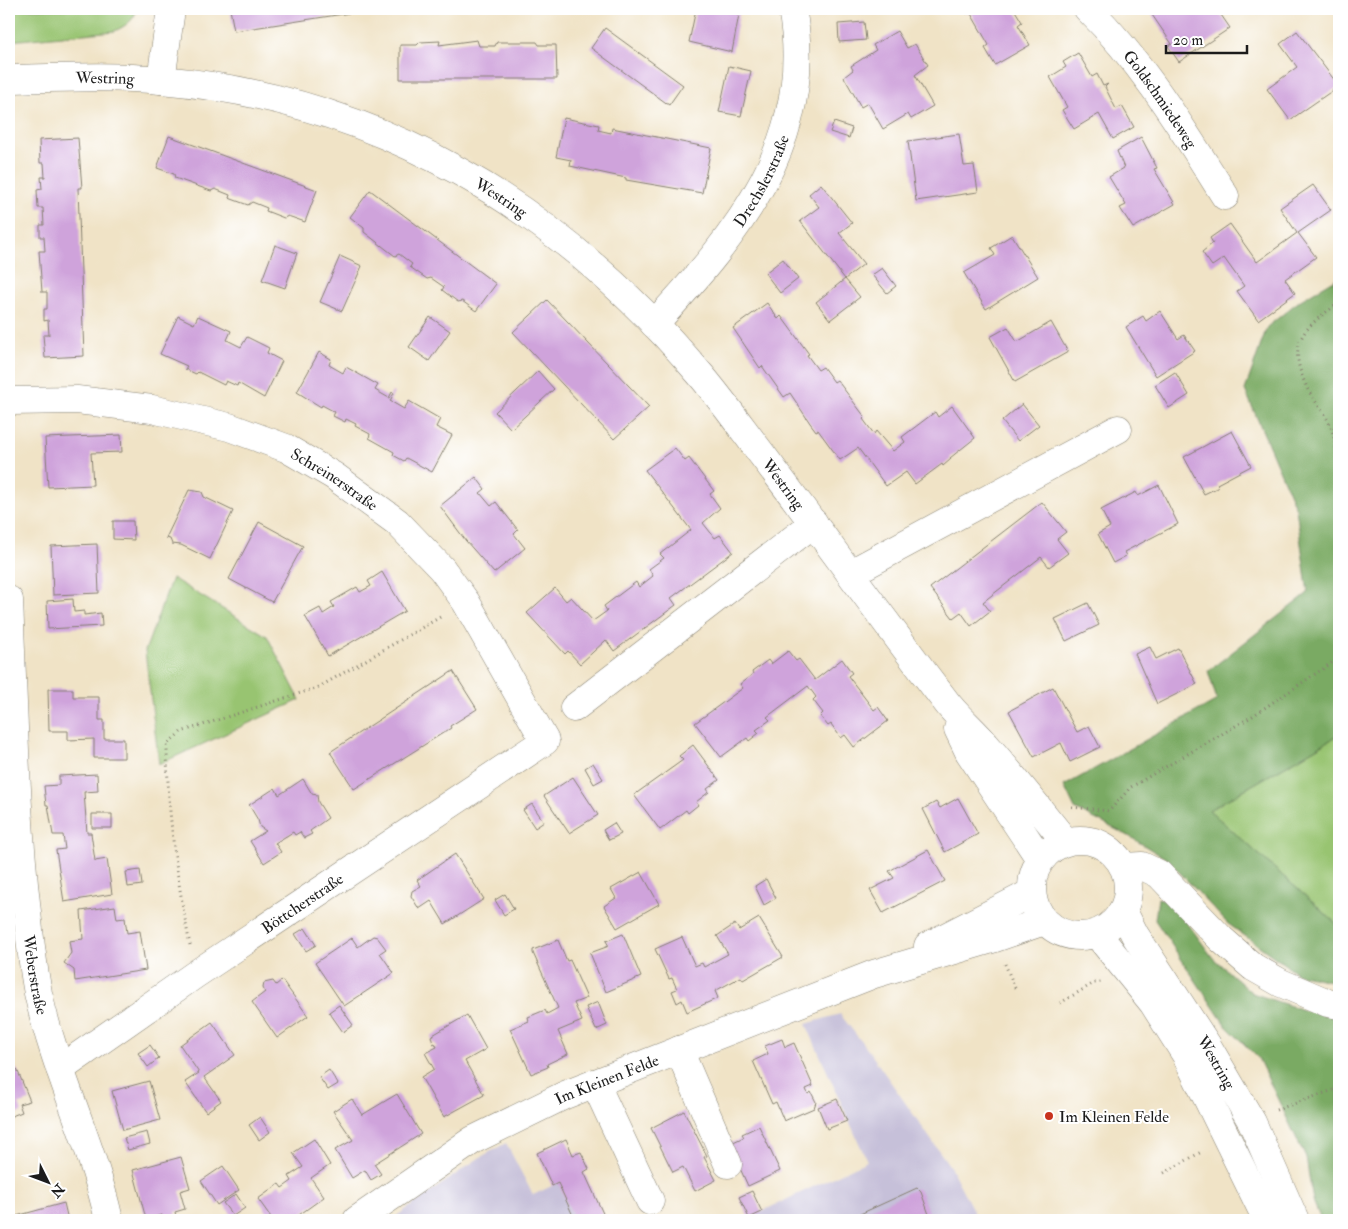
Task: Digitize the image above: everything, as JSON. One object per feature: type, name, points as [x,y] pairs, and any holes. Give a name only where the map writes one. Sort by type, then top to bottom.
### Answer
[{"type":"street","points":[[161,80],[171,9]]},
{"type":"street","name":"Drechslerstraße","points":[[654,324],[698,277],[747,211],[768,176],[792,108],[796,66],[796,27],[792,9]]},
{"type":"street","name":"Goldschmiedeweg","points":[[1088,9],[1114,35],[1146,75],[1225,196]]},
{"type":"street","name":"Westring","points":[[9,79],[72,77],[161,80],[254,93],[321,110],[373,128],[415,148],[515,204],[559,236],[609,279],[700,373],[814,523],[946,703],[984,742],[1065,841]]},
{"type":"street","name":"Schreinerstraße","points":[[9,401],[77,400],[152,409],[229,427],[286,448],[334,476],[397,522],[442,569],[466,602],[545,740]]},
{"type":"street","points":[[851,573],[1118,428]]},
{"type":"street","points":[[574,708],[814,523]]},
{"type":"street","name":"Weberstraße","points":[[9,600],[18,818],[28,920],[38,993],[60,1069],[103,1194],[109,1220]]},
{"type":"street","name":"Westring","points":[[946,703],[969,752],[1040,859]]},
{"type":"street","name":"Böttcherstraße","points":[[60,1069],[196,974],[545,740]]},
{"type":"street","points":[[1079,839],[1098,843],[1114,853],[1124,867],[1129,890],[1123,911],[1110,926],[1097,934],[1077,937],[1057,931],[1044,921],[1034,906],[1031,893],[1035,870],[1040,859],[1047,852],[1065,841],[1079,839]]},
{"type":"street","points":[[1124,867],[1142,866],[1159,874],[1221,939],[1253,967],[1282,983],[1328,1003],[1339,1005]]},
{"type":"street","name":"Im Kleinen Felde","points":[[874,974],[1031,893]]},
{"type":"street","name":"Westring","points":[[1123,911],[1135,935],[1207,1045],[1252,1122],[1295,1220]]},
{"type":"street","name":"Im Kleinen Felde","points":[[357,1220],[473,1140],[565,1095],[874,974],[995,938],[1044,921]]},
{"type":"street","name":"Westring","points":[[1097,934],[1153,1003],[1186,1055],[1267,1220]]},
{"type":"street","points":[[679,1050],[728,1164]]},
{"type":"street","points":[[595,1083],[650,1201]]},
{"type":"path","points":[[1339,303],[1311,322],[1302,335],[1296,353],[1305,383],[1330,426],[1339,464]]},
{"type":"path","points":[[196,974],[177,876],[167,784],[167,744],[182,732],[319,687],[466,602]]},
{"type":"path","points":[[1034,803],[1109,811],[1131,787],[1251,717],[1339,658]]},
{"type":"shaded area","points":[[840,1014],[871,1054],[951,1168],[978,1220],[744,1220],[867,1161],[806,1024]]},
{"type":"shaded area","points":[[506,1143],[533,1195],[558,1183],[575,1220],[391,1220],[479,1158]]},
{"type":"green space","points":[[9,9],[137,9],[126,25],[115,31],[9,41]]},
{"type":"green space","points":[[1339,277],[1339,735],[1209,810],[1339,926],[1339,983],[1298,974],[1227,923],[1168,860],[1127,835],[1075,809],[1064,786],[1217,700],[1208,671],[1308,593],[1296,509],[1245,390],[1267,327],[1299,301]]},
{"type":"green space","points":[[172,578],[267,636],[300,700],[159,764],[145,651]]},
{"type":"green space","points":[[1339,735],[1339,926],[1209,810]]},
{"type":"green space","points":[[1158,898],[1172,902],[1213,958],[1252,993],[1303,1010],[1339,1018],[1339,1220],[1321,1220],[1313,1201],[1306,1158],[1258,1058],[1226,1026],[1155,920]]},
{"type":"building","points":[[230,9],[369,9],[369,10],[234,31]]},
{"type":"building","points":[[696,9],[740,9],[732,52],[689,42]]},
{"type":"building","points":[[963,9],[1014,9],[1022,22],[1018,25],[1030,45],[995,65],[985,48],[989,45],[970,12],[966,14]]},
{"type":"building","points":[[1148,9],[1217,9],[1230,28],[1179,62],[1168,46],[1172,44]]},
{"type":"building","points":[[864,22],[866,40],[839,42],[838,24]]},
{"type":"building","points":[[605,28],[683,85],[669,105],[591,48]]},
{"type":"building","points":[[897,31],[907,48],[915,44],[928,65],[915,75],[933,106],[911,119],[908,114],[883,129],[868,103],[861,107],[844,77],[853,70],[851,66],[876,50],[873,45]]},
{"type":"building","points":[[1297,31],[1339,86],[1290,120],[1267,89],[1297,67],[1280,44]]},
{"type":"building","points":[[477,40],[479,46],[495,46],[497,42],[537,42],[539,45],[556,45],[557,79],[400,79],[400,45],[417,45],[420,42],[440,41],[439,45]]},
{"type":"building","points":[[1078,53],[1092,77],[1097,74],[1103,86],[1108,84],[1105,87],[1116,109],[1122,106],[1134,127],[1113,139],[1099,114],[1074,129],[1062,110],[1067,107],[1050,77],[1066,67],[1063,62]]},
{"type":"building","points":[[729,66],[751,71],[741,116],[719,112]]},
{"type":"building","points":[[564,118],[599,125],[598,130],[611,133],[612,128],[711,148],[702,193],[626,180],[626,178],[570,166],[571,160],[556,157]]},
{"type":"building","points":[[834,122],[852,128],[849,138],[830,132]]},
{"type":"building","points":[[959,134],[964,166],[974,165],[978,192],[916,201],[908,141]]},
{"type":"building","points":[[169,136],[317,190],[305,222],[288,216],[284,218],[266,211],[267,208],[252,202],[248,205],[229,198],[230,195],[215,189],[211,191],[175,178],[174,174],[157,168]]},
{"type":"building","points":[[1141,137],[1157,168],[1154,169],[1175,204],[1133,228],[1120,208],[1126,205],[1109,177],[1124,168],[1117,151]]},
{"type":"building","points":[[78,138],[82,188],[78,188],[84,356],[45,358],[43,335],[49,335],[48,320],[44,321],[44,309],[47,309],[47,292],[42,292],[39,251],[45,251],[44,237],[40,237],[40,225],[44,225],[43,208],[38,208],[37,190],[42,189],[41,177],[45,177],[44,163],[40,163],[39,140]]},
{"type":"building","points":[[821,184],[852,223],[839,233],[864,264],[845,279],[800,221],[819,207],[809,194]]},
{"type":"building","points":[[1313,185],[1331,210],[1298,233],[1316,257],[1285,279],[1295,293],[1258,320],[1237,291],[1244,286],[1224,258],[1212,266],[1202,252],[1213,243],[1210,238],[1230,224],[1257,262],[1297,233],[1280,208]]},
{"type":"building","points":[[370,190],[496,284],[476,311],[462,301],[458,302],[442,290],[444,287],[431,278],[427,279],[410,267],[412,264],[399,254],[395,256],[364,232],[364,228],[350,217]]},
{"type":"building","points":[[1012,235],[1038,277],[986,309],[964,273],[995,255],[991,248]]},
{"type":"building","points":[[275,245],[297,253],[285,288],[262,280]]},
{"type":"building","points":[[340,256],[362,266],[342,311],[320,302]]},
{"type":"building","points":[[783,259],[798,279],[780,293],[765,273]]},
{"type":"building","points":[[882,268],[896,286],[887,293],[872,275]]},
{"type":"building","points":[[845,279],[860,297],[830,320],[816,302]]},
{"type":"building","points":[[547,300],[649,407],[614,439],[513,332]]},
{"type":"building","points":[[767,303],[778,319],[781,316],[809,354],[807,355],[818,370],[823,367],[834,382],[837,380],[865,417],[863,419],[874,434],[876,431],[893,451],[905,442],[902,437],[935,412],[938,417],[952,406],[975,438],[943,466],[942,464],[915,484],[906,472],[886,486],[858,448],[840,460],[818,430],[816,431],[810,423],[790,393],[784,397],[762,366],[760,368],[733,328]]},
{"type":"building","points":[[1160,311],[1178,339],[1184,335],[1195,351],[1156,376],[1126,327],[1143,316],[1146,321]]},
{"type":"building","points":[[178,316],[194,324],[198,316],[231,331],[227,340],[241,347],[247,337],[269,348],[267,353],[282,361],[264,398],[238,383],[237,386],[226,381],[224,385],[198,372],[196,374],[185,369],[187,366],[160,354]]},
{"type":"building","points":[[430,317],[450,331],[429,361],[409,347]]},
{"type":"building","points":[[1051,322],[1068,352],[1015,382],[990,337],[1008,327],[1017,342]]},
{"type":"building","points":[[319,352],[331,359],[329,365],[343,373],[346,367],[378,385],[375,390],[389,398],[392,392],[394,393],[390,401],[404,409],[409,401],[440,419],[436,427],[452,435],[432,472],[406,458],[404,461],[393,455],[394,452],[369,438],[370,434],[355,426],[356,424],[346,419],[345,422],[333,416],[335,412],[322,405],[321,407],[297,392]]},
{"type":"building","points":[[538,371],[554,389],[511,429],[495,412]]},
{"type":"building","points":[[1175,372],[1189,395],[1169,408],[1155,385]]},
{"type":"building","points":[[1022,404],[1039,425],[1018,441],[1002,421]]},
{"type":"building","points":[[1232,431],[1251,466],[1217,484],[1219,487],[1204,494],[1184,457]]},
{"type":"building","points":[[121,435],[122,452],[91,453],[93,485],[48,487],[45,438]]},
{"type":"building","points":[[675,448],[685,461],[689,458],[714,491],[710,494],[720,508],[703,523],[715,538],[720,535],[733,552],[671,598],[676,605],[614,651],[606,640],[580,664],[568,651],[565,654],[527,613],[555,588],[566,601],[571,597],[593,621],[607,611],[604,606],[636,582],[639,587],[653,576],[649,569],[664,558],[660,554],[691,530],[645,470]]},
{"type":"building","points":[[476,477],[485,489],[480,493],[491,506],[496,502],[518,530],[514,534],[525,548],[494,573],[466,541],[440,506]]},
{"type":"building","points":[[1159,485],[1178,524],[1124,552],[1126,556],[1113,563],[1098,534],[1110,527],[1101,510],[1136,492],[1138,496]]},
{"type":"building","points":[[189,490],[202,492],[204,497],[233,511],[210,559],[181,545],[172,544],[170,539],[166,538]]},
{"type":"building","points":[[1042,502],[1066,532],[1057,539],[1068,553],[1049,567],[1041,557],[983,602],[990,611],[971,626],[961,612],[953,618],[930,588]]},
{"type":"building","points":[[113,521],[133,521],[134,540],[113,539]]},
{"type":"building","points":[[259,522],[303,546],[272,602],[229,579]]},
{"type":"building","points":[[97,544],[99,593],[53,595],[51,546]]},
{"type":"building","points":[[382,572],[405,611],[328,656],[305,616],[320,608],[323,614],[334,607],[331,602],[357,587],[360,592],[371,586],[368,581]]},
{"type":"building","points":[[73,599],[74,612],[84,611],[84,615],[101,613],[102,626],[48,629],[47,601]]},
{"type":"building","points":[[1088,603],[1099,625],[1066,641],[1055,619]]},
{"type":"building","points":[[1150,647],[1156,659],[1178,648],[1197,684],[1157,704],[1135,654]]},
{"type":"building","points":[[788,651],[796,661],[799,659],[815,680],[842,659],[852,673],[848,676],[874,710],[878,707],[888,721],[854,747],[845,735],[841,738],[831,724],[828,726],[820,716],[823,713],[813,700],[816,697],[808,686],[767,717],[770,720],[756,730],[759,733],[749,741],[747,738],[721,757],[695,723],[743,688],[740,684],[753,674],[752,672],[768,660],[771,664]]},
{"type":"building","points":[[453,671],[477,709],[450,726],[451,728],[354,789],[330,752]]},
{"type":"building","points":[[1053,687],[1077,732],[1089,726],[1100,747],[1070,762],[1061,743],[1034,757],[1009,711]]},
{"type":"building","points":[[48,689],[73,689],[73,697],[99,697],[99,720],[104,720],[104,739],[124,739],[124,758],[94,758],[94,739],[68,740],[68,731],[49,731]]},
{"type":"building","points":[[693,745],[719,780],[707,789],[709,792],[696,802],[698,805],[688,813],[686,810],[660,830],[634,795],[683,760],[679,756]]},
{"type":"building","points":[[593,763],[603,779],[594,784],[585,768]]},
{"type":"building","points":[[97,774],[98,791],[84,792],[87,833],[91,833],[95,861],[107,859],[112,894],[64,902],[56,850],[65,849],[63,835],[53,835],[44,786],[59,785],[59,776]]},
{"type":"building","points":[[573,777],[598,815],[569,833],[544,796]]},
{"type":"building","points":[[303,779],[312,794],[317,795],[318,802],[328,818],[310,831],[312,834],[304,838],[300,832],[295,835],[293,832],[275,843],[281,852],[264,863],[250,841],[266,831],[260,827],[249,805],[275,788],[279,795]]},
{"type":"building","points":[[958,798],[978,834],[945,852],[923,809],[936,802],[940,808]]},
{"type":"building","points":[[532,804],[544,822],[535,828],[523,810]]},
{"type":"building","points":[[92,814],[112,814],[112,828],[92,828]]},
{"type":"building","points":[[614,823],[621,834],[609,840],[603,830]]},
{"type":"building","points":[[928,850],[945,881],[883,913],[870,890],[894,878],[889,871]]},
{"type":"building","points":[[455,854],[484,899],[445,924],[431,901],[419,909],[411,896],[412,891],[421,886],[417,880]]},
{"type":"building","points":[[140,870],[142,885],[128,887],[126,872]]},
{"type":"building","points":[[641,872],[659,904],[617,928],[604,906],[616,898],[611,889]]},
{"type":"building","points":[[766,879],[776,898],[764,905],[755,886]]},
{"type":"building","points":[[505,894],[514,909],[504,915],[495,900]]},
{"type":"building","points":[[115,906],[117,919],[125,918],[127,933],[140,931],[146,970],[75,981],[74,970],[64,963],[71,953],[69,941],[83,939],[81,911]]},
{"type":"building","points":[[759,918],[783,957],[743,980],[741,977],[715,991],[718,998],[687,1012],[682,1000],[677,1003],[672,991],[677,989],[672,978],[669,979],[655,949],[682,937],[695,966],[702,963],[704,967],[728,954],[717,936],[735,924],[739,930]]},
{"type":"building","points":[[305,928],[316,945],[306,951],[295,934]]},
{"type":"building","points":[[623,934],[641,977],[606,992],[590,953],[609,946],[606,941]]},
{"type":"building","points":[[373,936],[377,937],[386,949],[380,953],[394,973],[344,1006],[315,963],[352,938],[358,947]]},
{"type":"building","points":[[558,940],[567,961],[570,960],[587,998],[574,1003],[582,1021],[558,1031],[568,1054],[547,1064],[548,1067],[531,1074],[510,1029],[529,1021],[528,1017],[545,1010],[547,1014],[558,1008],[533,950]]},
{"type":"building","points":[[282,980],[308,1016],[277,1038],[252,1002],[265,992],[263,988],[264,983],[273,981],[276,985]]},
{"type":"building","points":[[598,1002],[607,1025],[596,1030],[586,1007]]},
{"type":"building","points":[[339,1005],[353,1025],[343,1032],[329,1012]]},
{"type":"building","points":[[467,1015],[486,1049],[465,1061],[484,1095],[444,1117],[421,1077],[434,1069],[425,1053],[437,1047],[435,1043],[433,1044],[431,1036]]},
{"type":"building","points":[[212,1022],[235,1055],[204,1077],[221,1101],[206,1112],[185,1082],[199,1073],[180,1045]]},
{"type":"building","points":[[782,1039],[785,1047],[794,1043],[813,1086],[806,1089],[808,1094],[811,1092],[816,1102],[814,1108],[784,1121],[776,1102],[772,1104],[753,1061],[768,1054],[765,1046]]},
{"type":"building","points":[[150,1045],[159,1058],[148,1067],[138,1053]]},
{"type":"building","points":[[17,1069],[30,1101],[19,1104],[22,1112],[9,1117],[9,1072]]},
{"type":"building","points":[[329,1070],[338,1084],[328,1090],[319,1077]]},
{"type":"building","points":[[149,1081],[160,1120],[123,1130],[112,1091]]},
{"type":"building","points":[[397,1094],[421,1134],[374,1164],[381,1174],[371,1180],[365,1170],[352,1178],[335,1150],[353,1140],[333,1111],[352,1099],[362,1115]]},
{"type":"building","points":[[837,1099],[847,1121],[827,1129],[818,1107]]},
{"type":"building","points":[[684,1111],[707,1156],[704,1157],[716,1180],[695,1191],[683,1167],[673,1172],[651,1128]]},
{"type":"building","points":[[260,1117],[270,1132],[259,1140],[249,1125]]},
{"type":"building","points":[[759,1126],[780,1171],[748,1186],[729,1144],[744,1137],[742,1134]]},
{"type":"building","points":[[147,1132],[150,1144],[128,1150],[124,1138]]},
{"type":"building","points":[[314,1139],[330,1165],[311,1178],[324,1197],[292,1220],[273,1220],[258,1199],[279,1184],[282,1188],[292,1181],[289,1176],[303,1167],[293,1153]]},
{"type":"building","points":[[566,1139],[573,1155],[581,1152],[589,1169],[584,1172],[606,1220],[575,1220],[558,1183],[552,1186],[537,1153]]},
{"type":"building","points":[[181,1157],[190,1188],[180,1191],[185,1209],[175,1212],[176,1216],[163,1220],[162,1215],[146,1219],[133,1170]]},
{"type":"building","points":[[223,1166],[239,1190],[217,1205],[201,1181]]},
{"type":"building","points":[[917,1188],[921,1192],[931,1220],[847,1220]]},
{"type":"building","points":[[752,1191],[762,1212],[749,1218],[739,1197]]},
{"type":"building","points":[[236,1194],[245,1208],[233,1216],[223,1203]]},
{"type":"building","points":[[64,1203],[68,1220],[9,1220],[9,1218]]},
{"type":"place","name":"Im Kleinen Felde","points":[[1049,1116]]}]
